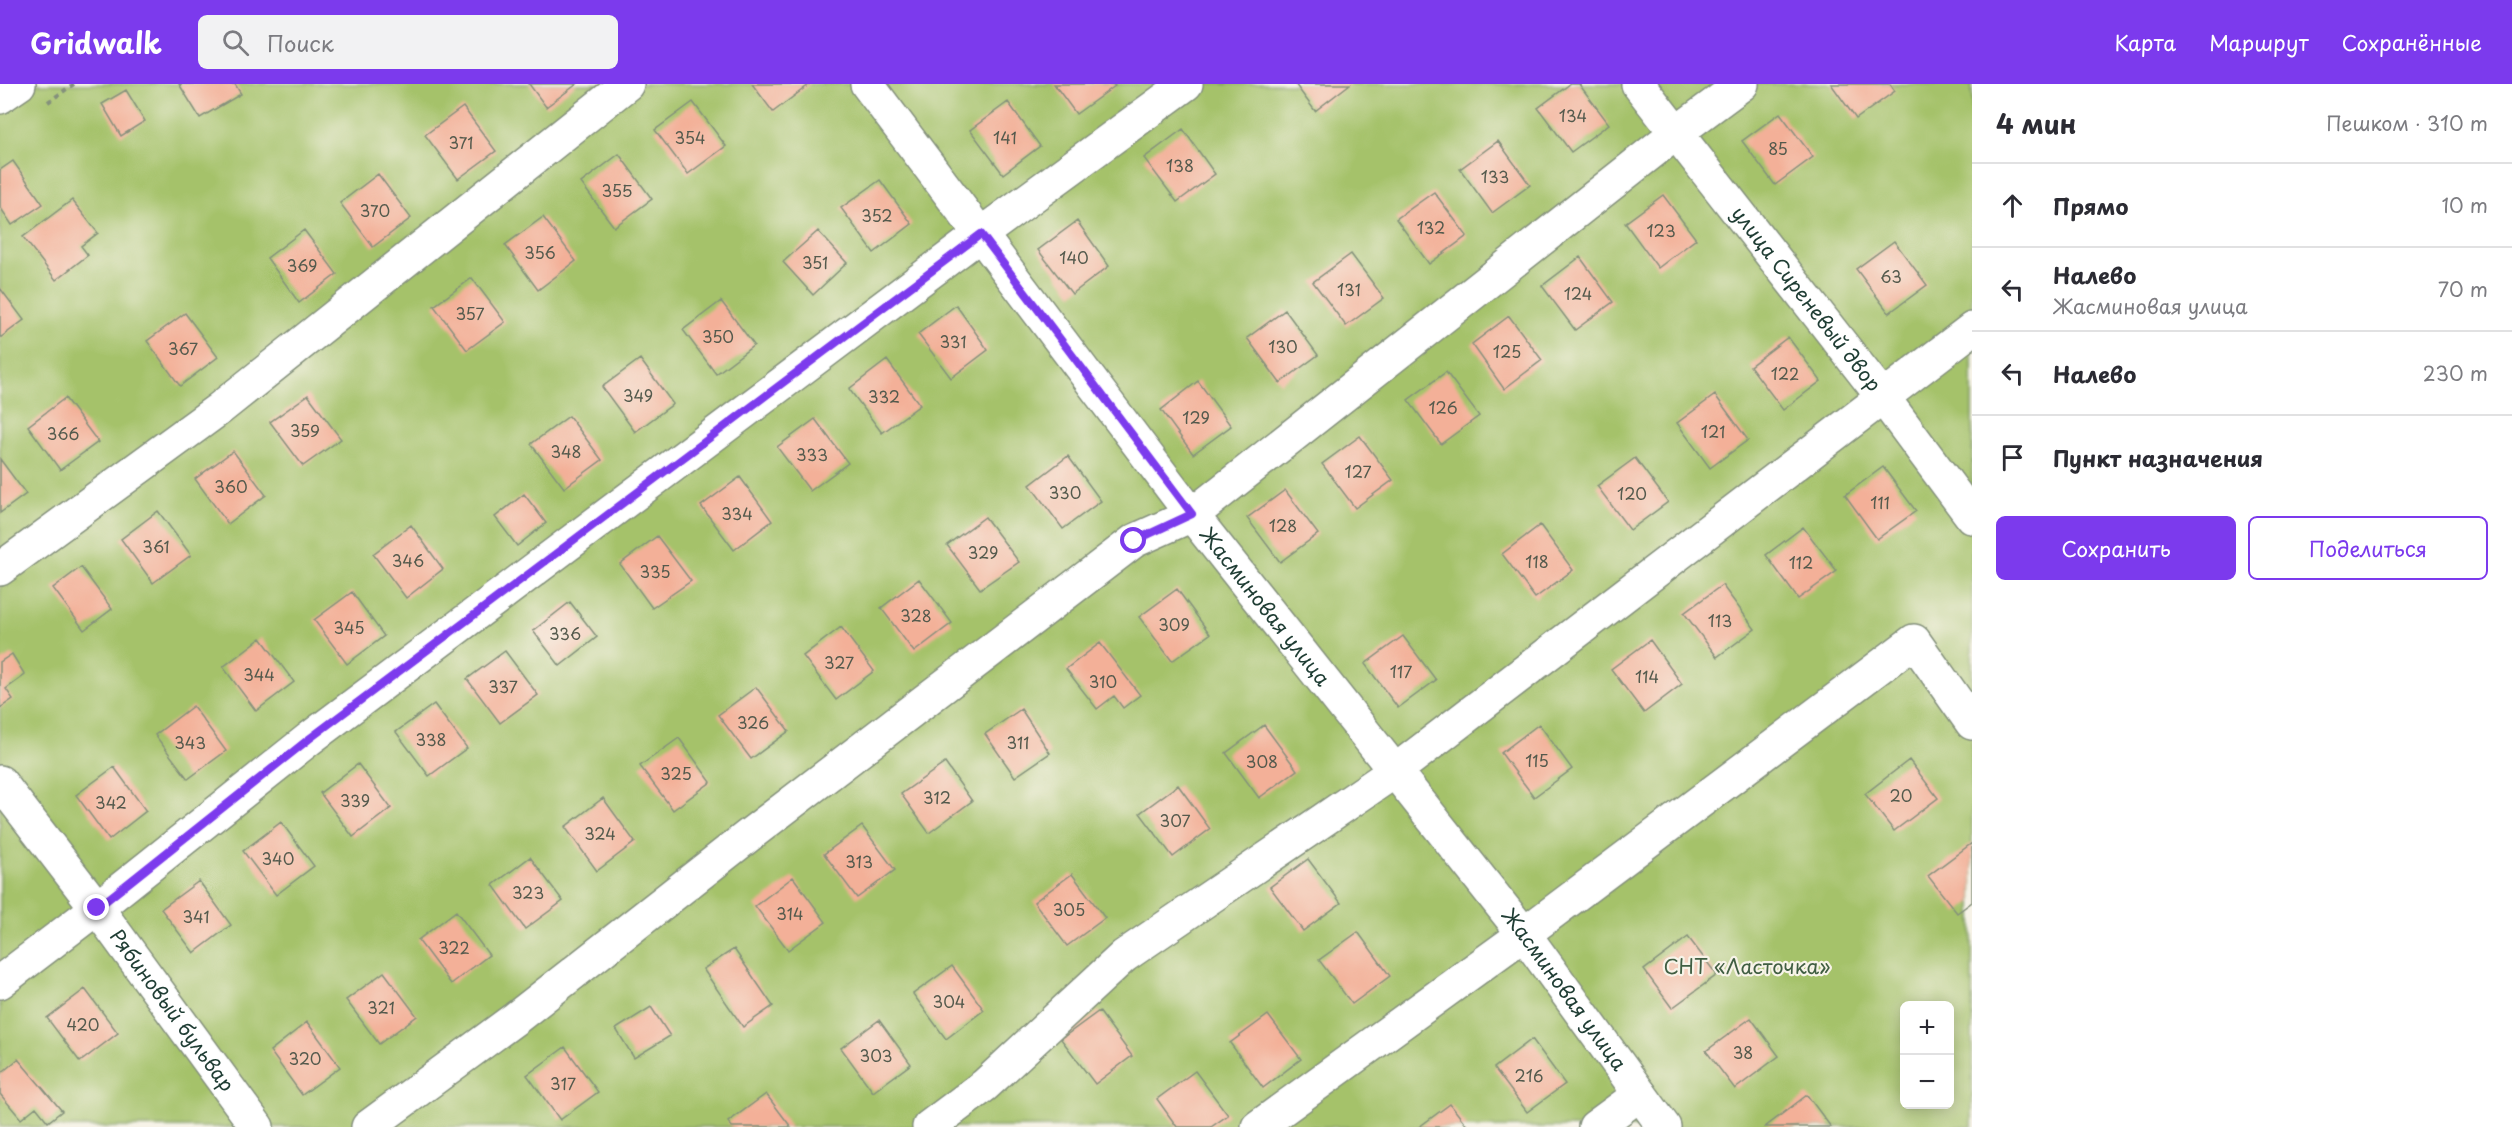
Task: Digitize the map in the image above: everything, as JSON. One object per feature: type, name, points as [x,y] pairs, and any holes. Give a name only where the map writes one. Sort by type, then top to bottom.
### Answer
[{"type":"street","points":[[0,97],[19,84]]},
{"type":"street","points":[[0,569],[219,409],[627,84]]},
{"type":"street","name":"Жасминовая улица","points":[[867,84],[1192,514],[1524,934],[1664,1127]]},
{"type":"street","points":[[0,982],[309,739],[981,234],[1186,84]]},
{"type":"street","name":"улица Сиреневый двор","points":[[1638,84],[1882,396],[1972,517]]},
{"type":"street","points":[[368,1127],[516,1018],[748,836],[1134,541],[1192,514],[1676,133],[1742,84]]},
{"type":"street","points":[[929,1127],[985,1085],[1124,956],[1395,771],[1972,329]]},
{"type":"street","points":[[1258,1127],[1524,934],[1914,641],[1972,723]]},
{"type":"street","name":"Рябиновый бульвар","points":[[0,782],[97,908],[256,1127]]},
{"type":"street","points":[[1594,1127],[1640,1094]]},
{"type":"green space","name":"СНТ «Ласточка»","points":[[0,84],[1972,84],[1972,1127],[0,1127]]},
{"type":"building","points":[[179,84],[235,84],[241,94],[200,118]]},
{"type":"building","points":[[529,84],[577,84],[546,107]]},
{"type":"building","points":[[752,84],[810,84],[773,112]]},
{"type":"building","points":[[1054,84],[1113,84],[1115,86],[1076,114]]},
{"type":"building","points":[[1295,84],[1350,84],[1315,111]]},
{"type":"building","points":[[1570,84],[1579,84],[1609,124],[1571,152],[1538,108]]},
{"type":"building","points":[[1831,84],[1890,84],[1895,91],[1856,119]]},
{"type":"building","points":[[126,90],[145,121],[121,136],[102,104]]},
{"type":"building","points":[[693,102],[726,146],[688,174],[655,130]]},
{"type":"building","points":[[1008,102],[1040,146],[1003,174],[970,130]]},
{"type":"building","points":[[463,107],[496,151],[458,179],[425,135]]},
{"type":"building","points":[[1780,113],[1813,157],[1775,185],[1742,141]]},
{"type":"building","points":[[1183,129],[1215,174],[1177,202],[1144,158]]},
{"type":"building","points":[[1498,141],[1530,185],[1492,213],[1460,169]]},
{"type":"building","points":[[619,154],[652,199],[614,227],[581,183]]},
{"type":"building","points":[[13,161],[43,204],[12,225],[0,207],[0,170]]},
{"type":"building","points":[[378,174],[411,218],[373,247],[340,203]]},
{"type":"building","points":[[880,180],[912,224],[874,253],[841,208]]},
{"type":"building","points":[[1434,192],[1467,236],[1429,264],[1396,219]]},
{"type":"building","points":[[1663,195],[1696,239],[1658,268],[1625,223]]},
{"type":"building","points":[[72,200],[98,233],[81,246],[88,255],[56,280],[23,237]]},
{"type":"building","points":[[543,217],[576,261],[538,290],[505,245]]},
{"type":"building","points":[[1077,221],[1109,266],[1072,294],[1038,250]]},
{"type":"building","points":[[304,230],[337,274],[299,303],[267,258]]},
{"type":"building","points":[[818,231],[847,263],[813,295],[783,262]]},
{"type":"building","points":[[1894,241],[1927,285],[1889,313],[1856,269]]},
{"type":"building","points":[[1351,254],[1384,298],[1346,326],[1313,282]]},
{"type":"building","points":[[1580,257],[1613,302],[1575,330],[1542,286]]},
{"type":"building","points":[[472,278],[505,322],[467,350],[434,306]]},
{"type":"building","points":[[0,288],[24,320],[0,338]]},
{"type":"building","points":[[721,301],[754,345],[716,374],[683,330]]},
{"type":"building","points":[[956,305],[988,350],[951,378],[918,334]]},
{"type":"building","points":[[1285,310],[1318,355],[1280,383],[1247,338]]},
{"type":"building","points":[[185,313],[218,357],[180,386],[147,341]]},
{"type":"building","points":[[1509,316],[1542,360],[1504,389],[1472,344]]},
{"type":"building","points":[[1788,337],[1821,381],[1783,410],[1750,366]]},
{"type":"building","points":[[640,359],[673,404],[635,432],[602,387]]},
{"type":"building","points":[[887,360],[920,405],[882,433],[849,389]]},
{"type":"building","points":[[1446,372],[1479,416],[1441,444],[1408,400]]},
{"type":"building","points":[[1198,381],[1231,426],[1193,454],[1161,410]]},
{"type":"building","points":[[308,395],[341,439],[303,466],[270,422]]},
{"type":"building","points":[[1715,395],[1748,440],[1710,468],[1677,423]]},
{"type":"building","points":[[65,398],[98,442],[60,470],[28,426]]},
{"type":"building","points":[[569,416],[602,460],[564,488],[531,444]]},
{"type":"building","points":[[815,419],[848,463],[810,491],[777,447]]},
{"type":"building","points":[[1360,436],[1393,480],[1355,508],[1322,464]]},
{"type":"building","points":[[233,451],[266,495],[228,524],[195,479]]},
{"type":"building","points":[[1068,456],[1101,501],[1063,529],[1030,485]]},
{"type":"building","points":[[1635,458],[1668,502],[1630,530],[1597,486]]},
{"type":"building","points":[[0,459],[26,494],[0,513]]},
{"type":"building","points":[[1883,467],[1916,511],[1877,539],[1845,495]]},
{"type":"building","points":[[740,477],[772,521],[734,550],[701,506]]},
{"type":"building","points":[[1285,490],[1318,534],[1280,562],[1247,518]]},
{"type":"building","points":[[524,494],[546,523],[517,546],[495,517]]},
{"type":"building","points":[[158,511],[191,555],[153,583],[121,539]]},
{"type":"building","points":[[985,517],[1019,562],[980,589],[947,545]]},
{"type":"building","points":[[411,525],[443,569],[406,598],[373,554]]},
{"type":"building","points":[[1540,525],[1573,570],[1535,598],[1502,554]]},
{"type":"building","points":[[1803,527],[1837,571],[1798,599],[1766,555]]},
{"type":"building","points":[[657,536],[691,581],[652,608],[620,564]]},
{"type":"building","points":[[81,567],[112,609],[84,630],[53,588]]},
{"type":"building","points":[[919,579],[952,623],[914,652],[881,608]]},
{"type":"building","points":[[1722,585],[1755,629],[1717,657],[1684,613]]},
{"type":"building","points":[[1177,589],[1210,634],[1172,661],[1139,617]]},
{"type":"building","points":[[352,592],[384,636],[347,664],[314,620]]},
{"type":"building","points":[[570,602],[597,637],[560,666],[533,631]]},
{"type":"building","points":[[841,627],[874,671],[836,700],[803,656]]},
{"type":"building","points":[[1403,636],[1436,680],[1398,708],[1365,664]]},
{"type":"building","points":[[261,638],[294,682],[256,711],[223,667]]},
{"type":"building","points":[[1650,640],[1682,684],[1644,713],[1611,669]]},
{"type":"building","points":[[1100,643],[1140,695],[1123,708],[1114,696],[1097,709],[1066,669]]},
{"type":"building","points":[[505,651],[538,695],[500,723],[467,679]]},
{"type":"building","points":[[12,654],[25,675],[6,689],[13,699],[0,708],[0,662]]},
{"type":"building","points":[[756,687],[789,731],[751,759],[718,715]]},
{"type":"building","points":[[434,704],[467,748],[429,776],[396,732]]},
{"type":"building","points":[[193,706],[226,751],[188,779],[155,735]]},
{"type":"building","points":[[1021,709],[1050,753],[1015,777],[985,734]]},
{"type":"building","points":[[1539,724],[1572,769],[1534,797],[1501,753]]},
{"type":"building","points":[[1264,725],[1297,770],[1259,798],[1226,753]]},
{"type":"building","points":[[679,738],[711,782],[673,810],[640,766]]},
{"type":"building","points":[[1909,760],[1938,798],[1894,831],[1865,794]]},
{"type":"building","points":[[945,763],[972,801],[929,833],[901,794]]},
{"type":"building","points":[[358,764],[391,808],[353,837],[320,793]]},
{"type":"building","points":[[114,767],[146,811],[109,840],[76,795]]},
{"type":"building","points":[[1178,785],[1210,829],[1173,857],[1140,813]]},
{"type":"building","points":[[603,798],[635,842],[597,871],[565,827]]},
{"type":"building","points":[[281,822],[314,866],[276,895],[243,851]]},
{"type":"building","points":[[862,826],[895,870],[857,898],[824,854]]},
{"type":"building","points":[[1972,843],[1972,902],[1957,913],[1928,876]]},
{"type":"building","points":[[530,857],[563,901],[525,929],[493,885]]},
{"type":"building","points":[[1308,859],[1341,903],[1303,931],[1270,887]]},
{"type":"building","points":[[1072,874],[1105,918],[1067,946],[1034,902]]},
{"type":"building","points":[[793,877],[826,922],[788,950],[755,906]]},
{"type":"building","points":[[199,881],[231,925],[194,953],[161,909]]},
{"type":"building","points":[[456,911],[489,955],[451,984],[418,940]]},
{"type":"building","points":[[1358,932],[1390,976],[1352,1004],[1319,960]]},
{"type":"building","points":[[1688,937],[1717,975],[1672,1008],[1644,970]]},
{"type":"building","points":[[734,949],[773,1006],[743,1027],[703,969]]},
{"type":"building","points":[[952,966],[984,1010],[946,1039],[913,994]]},
{"type":"building","points":[[384,972],[417,1016],[379,1044],[346,1000]]},
{"type":"building","points":[[85,989],[118,1033],[80,1062],[47,1018]]},
{"type":"building","points":[[651,1007],[670,1036],[634,1058],[616,1029]]},
{"type":"building","points":[[1099,1011],[1132,1056],[1095,1084],[1061,1039]]},
{"type":"building","points":[[1268,1015],[1301,1059],[1263,1088],[1230,1043]]},
{"type":"building","points":[[1751,1018],[1779,1056],[1735,1089],[1706,1051]]},
{"type":"building","points":[[879,1020],[911,1064],[873,1092],[841,1048]]},
{"type":"building","points":[[307,1022],[340,1067],[302,1095],[270,1051]]},
{"type":"building","points":[[1532,1039],[1565,1084],[1527,1112],[1494,1068]]},
{"type":"building","points":[[565,1047],[598,1092],[560,1120],[527,1075]]},
{"type":"building","points":[[18,1059],[62,1111],[48,1122],[36,1107],[21,1119],[0,1094],[0,1074]]},
{"type":"building","points":[[1195,1071],[1228,1115],[1211,1127],[1177,1127],[1157,1099]]},
{"type":"building","points":[[766,1094],[791,1127],[732,1127],[728,1122]]},
{"type":"building","points":[[1807,1095],[1831,1127],[1765,1127]]},
{"type":"building","points":[[1450,1104],[1468,1127],[1419,1127]]},
{"type":"route","points":[[97,908],[309,739],[981,234],[1192,514],[1134,541]]}]
